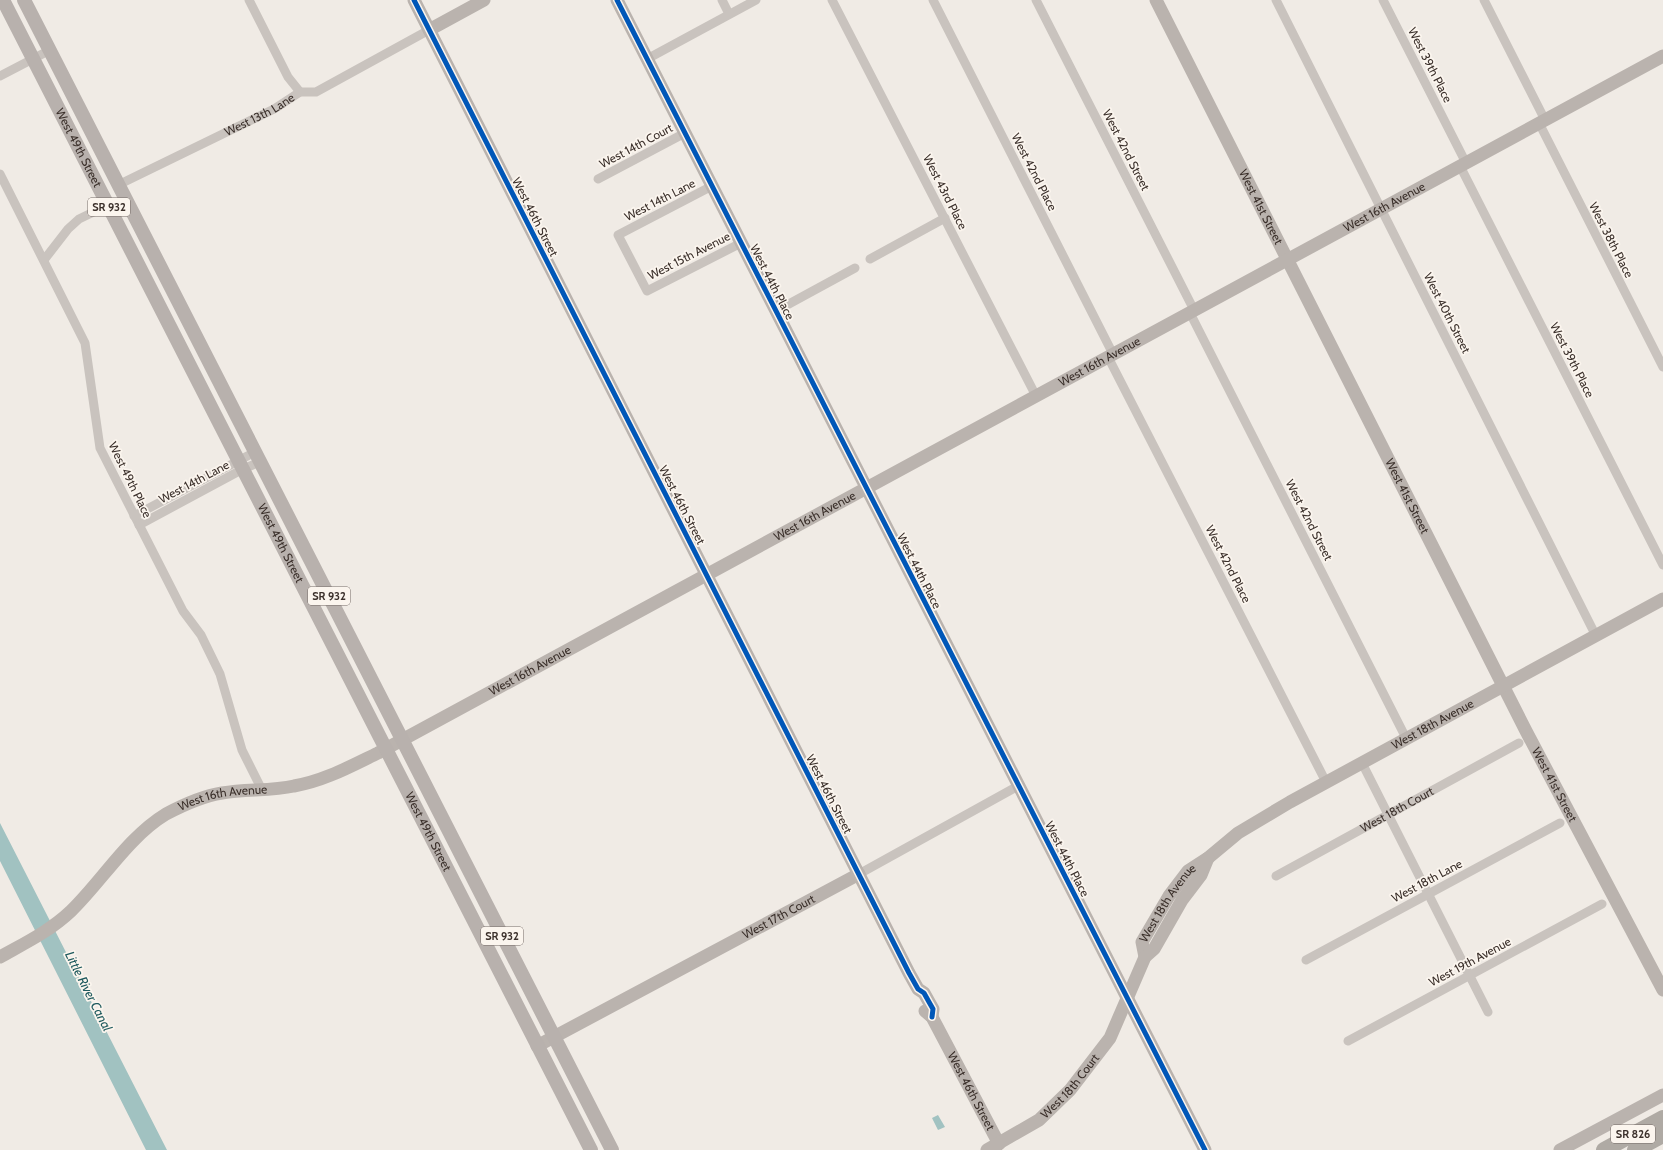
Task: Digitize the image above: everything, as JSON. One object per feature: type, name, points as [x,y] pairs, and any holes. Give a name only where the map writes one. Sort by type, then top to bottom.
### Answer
[{"type":"highway","name":"SR 826","points":[[1604,1150],[1663,1118]]},
{"type":"highway","points":[[1635,1150],[1663,1135]]},
{"type":"main road","name":"West 49th Street","points":[[3,0],[591,1150]]},
{"type":"main road","name":"West 49th Street","points":[[24,0],[612,1150]]},
{"type":"main road","points":[[69,128],[90,152],[105,181],[118,185]]},
{"type":"main road","points":[[108,205],[122,210],[141,246],[162,270]]},
{"type":"main road","points":[[444,864],[453,868],[457,872],[477,912],[484,916],[492,916]]},
{"type":"street","points":[[248,0],[288,78],[300,92]]},
{"type":"street","name":"West 46th Street","points":[[414,0],[918,989],[917,996],[926,1012],[932,1017],[993,1147]]},
{"type":"street","name":"West 13th Lane","points":[[118,185],[274,109],[300,92],[316,92],[484,0]]},
{"type":"street","name":"West 44th Place","points":[[617,0],[1204,1150]]},
{"type":"street","points":[[722,0],[729,14]]},
{"type":"street","points":[[647,59],[756,0]]},
{"type":"street","name":"West 43rd Place","points":[[832,0],[1036,396]]},
{"type":"street","name":"West 42nd Place","points":[[933,0],[1326,782]]},
{"type":"street","name":"West 42nd Street","points":[[1036,0],[1406,738]]},
{"type":"street","name":"West 41st Street","points":[[1156,0],[1504,686],[1663,990]]},
{"type":"street","name":"West 40th Street","points":[[1276,0],[1596,636]]},
{"type":"street","name":"West 39th Place","points":[[1383,0],[1663,565]]},
{"type":"street","name":"West 38th Place","points":[[1484,0],[1542,122],[1663,367]]},
{"type":"street","points":[[0,76],[50,50]]},
{"type":"street","name":"West 16th Avenue","points":[[0,957],[26,943],[58,922],[71,911],[129,846],[164,815],[199,799],[222,793],[292,787],[314,782],[338,773],[402,740],[1663,56]]},
{"type":"street","name":"West 14th Court","points":[[598,179],[685,133]]},
{"type":"street","name":"West 49th Place","points":[[0,174],[85,343],[99,444],[183,611],[201,635],[218,668],[226,691],[242,750],[262,790]]},
{"type":"street","name":"West 14th Lane","points":[[647,291],[618,235],[712,186]]},
{"type":"street","points":[[44,260],[68,229],[79,219],[108,205]]},
{"type":"street","points":[[870,259],[945,218]]},
{"type":"street","name":"West 15th Avenue","points":[[647,291],[741,243]]},
{"type":"street","points":[[776,311],[855,268]]},
{"type":"street","name":"West 14th Lane","points":[[134,516],[258,457]]},
{"type":"street","name":"West 14th Lane","points":[[139,525],[241,464]]},
{"type":"street","name":"West 18th Avenue","points":[[1127,999],[1144,958],[1154,948],[1182,900],[1201,875],[1208,858],[1238,833],[1326,782],[1663,599]]},
{"type":"street","name":"West 18th Court","points":[[1276,876],[1519,743]]},
{"type":"street","points":[[1362,763],[1488,1012]]},
{"type":"street","name":"West 17th Court","points":[[537,1046],[859,874],[1018,786]]},
{"type":"street","name":"West 18th Lane","points":[[1306,960],[1560,823]]},
{"type":"street","name":"West 19th Avenue","points":[[1348,1041],[1602,904]]},
{"type":"street","name":"West 18th Court","points":[[993,1147],[1039,1120],[1070,1090],[1110,1038],[1127,999]]},
{"type":"street","points":[[1560,1150],[1663,1095]]},
{"type":"water","points":[[0,823],[167,1150],[146,1150],[0,861]]},
{"type":"water","points":[[938,1115],[945,1127],[938,1130],[932,1118]]},
{"type":"cycle path","points":[[414,0],[909,973],[918,989],[924,993],[933,1009],[932,1017]]},
{"type":"cycle path","points":[[617,0],[1205,1150]]},
{"type":"water label","name":"Little River Canal","points":[[89,991]]}]
